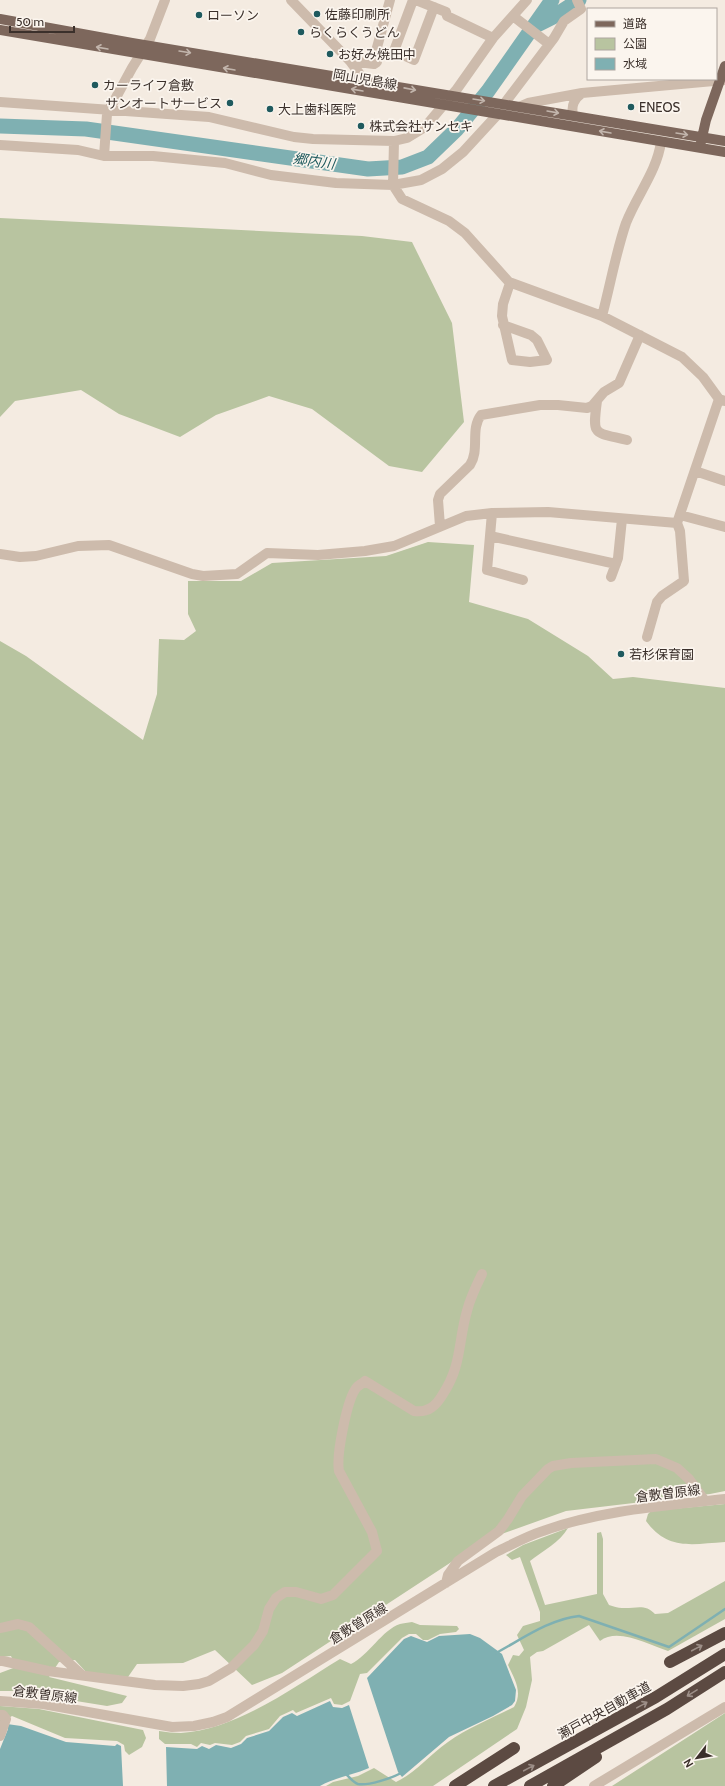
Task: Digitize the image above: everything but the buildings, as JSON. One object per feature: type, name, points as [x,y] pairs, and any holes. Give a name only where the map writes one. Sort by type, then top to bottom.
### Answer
[{"type":"highway","points":[[670,1662],[725,1634]]},
{"type":"highway","name":"瀬戸中央自動車道","points":[[494,1786],[656,1697],[725,1654]]},
{"type":"highway","points":[[553,1786],[667,1709],[725,1672]]},
{"type":"highway","points":[[530,1786],[667,1709]]},
{"type":"highway","points":[[456,1786],[514,1748]]},
{"type":"main road","name":"岡山児島線","points":[[0,19],[147,45],[303,76],[451,101],[502,103],[725,141]]},
{"type":"main road","name":"岡山児島線","points":[[0,30],[140,55],[303,76],[360,80],[451,101],[495,113],[725,152]]},
{"type":"main road","points":[[699,148],[723,80],[725,66]]},
{"type":"main road","points":[[630,136],[634,126]]},
{"type":"street","points":[[104,154],[108,112],[147,45],[165,0]]},
{"type":"street","points":[[291,0],[350,61],[359,73],[360,80]]},
{"type":"street","points":[[350,61],[374,64],[377,62],[376,51],[390,0]]},
{"type":"street","points":[[434,7],[414,60],[394,51],[415,0],[434,7],[446,12],[448,16],[493,38]]},
{"type":"street","points":[[0,102],[108,112],[209,117],[294,137],[313,139],[394,141],[407,138],[419,132],[451,101],[493,38],[514,17],[527,0]]},
{"type":"street","points":[[502,103],[564,21],[582,9],[578,3]]},
{"type":"street","points":[[514,17],[548,44]]},
{"type":"street","points":[[521,106],[528,103],[582,94],[723,80]]},
{"type":"street","points":[[573,115],[572,106],[574,101],[582,94]]},
{"type":"street","points":[[0,145],[78,150],[104,154],[153,156],[225,163],[271,175],[336,183],[393,184],[421,180],[442,169],[464,152],[495,113]]},
{"type":"street","points":[[394,141],[393,184],[402,199],[449,221],[465,233],[510,283],[602,316],[682,357],[703,377],[722,400],[678,519],[684,581],[662,596],[657,602],[647,637]]},
{"type":"street","points":[[602,316],[626,224],[639,194],[657,163],[661,142]]},
{"type":"street","points":[[503,325],[531,335],[537,340],[547,360],[530,362],[512,360],[508,339],[503,325],[502,316],[503,304],[510,283]]},
{"type":"street","points":[[440,526],[438,500],[440,494],[470,465],[474,459],[477,420],[481,415],[540,405],[587,408],[592,406],[604,392],[619,383],[640,335]]},
{"type":"street","points":[[597,401],[594,422],[596,429],[600,434],[627,440]]},
{"type":"street","points":[[695,471],[725,481]]},
{"type":"street","points":[[0,554],[28,556],[78,546],[109,546],[121,548],[192,574],[202,576],[237,574],[267,553],[318,554],[365,551],[394,546],[466,516],[492,513],[548,512],[622,519],[678,519],[725,527]]},
{"type":"street","points":[[492,513],[487,570],[523,580]]},
{"type":"street","points":[[611,577],[618,558],[622,519]]},
{"type":"street","points":[[490,536],[616,564]]},
{"type":"street","points":[[0,1661],[3,1660],[48,1671],[154,1685],[183,1686],[199,1684],[209,1681],[231,1668],[254,1646],[263,1631],[269,1609],[276,1598],[285,1592],[296,1592],[321,1599],[333,1595],[377,1551],[372,1532],[339,1471],[337,1463],[351,1398],[357,1387],[365,1381],[414,1411],[423,1412],[437,1404],[452,1381],[461,1347],[466,1312],[482,1274]]},
{"type":"street","points":[[446,1583],[448,1575],[458,1561],[499,1531],[522,1496],[548,1469],[553,1466],[656,1459],[676,1468],[689,1479],[705,1501]]},
{"type":"street","name":"倉敷曽原線","points":[[0,1701],[43,1704],[172,1727],[194,1726],[213,1722],[241,1709],[496,1552],[541,1531],[559,1525],[623,1511],[725,1499]]},
{"type":"street","points":[[0,1628],[18,1624],[29,1626],[82,1675]]},
{"type":"street","points":[[594,1786],[725,1707]]},
{"type":"street","points":[[0,1715],[6,1719],[0,1736]]},
{"type":"green space","points":[[0,218],[362,236],[412,242],[452,323],[464,422],[422,472],[389,466],[312,409],[269,396],[216,415],[180,437],[119,414],[81,390],[15,401],[0,417]]},
{"type":"green space","points":[[428,542],[474,545],[469,602],[528,619],[588,656],[613,679],[633,677],[725,688],[725,1491],[566,1511],[485,1540],[282,1673],[252,1685],[215,1650],[183,1663],[137,1664],[128,1677],[86,1672],[75,1660],[59,1662],[49,1677],[127,1696],[122,1703],[107,1706],[45,1696],[31,1691],[0,1691],[0,1673],[16,1667],[11,1656],[0,1657],[0,641],[26,656],[143,740],[157,694],[159,639],[184,640],[196,631],[188,614],[188,581],[241,581],[272,563],[386,556]]},
{"type":"green space","points":[[725,1504],[725,1542],[681,1544],[663,1537],[654,1531],[646,1521],[648,1514],[651,1511]]},
{"type":"green space","points":[[568,1528],[561,1538],[530,1561],[545,1605],[597,1594],[597,1533],[601,1532],[603,1539],[603,1594],[609,1605],[620,1608],[640,1607],[655,1614],[668,1613],[725,1581],[725,1619],[668,1651],[634,1638],[624,1636],[607,1637],[600,1641],[589,1625],[530,1657],[532,1680],[526,1707],[517,1729],[433,1786],[326,1786],[333,1782],[358,1776],[374,1768],[396,1782],[417,1768],[455,1737],[514,1707],[517,1702],[518,1691],[508,1665],[513,1655],[519,1656],[524,1650],[517,1635],[523,1626],[540,1621],[540,1612],[520,1557],[512,1560],[506,1555],[523,1545]]},
{"type":"green space","points":[[412,1622],[420,1625],[457,1626],[459,1629],[456,1632],[440,1634],[428,1640],[423,1640],[416,1634],[409,1634],[402,1638],[367,1673],[360,1674],[350,1701],[342,1705],[334,1704],[331,1698],[296,1713],[293,1710],[280,1716],[269,1729],[246,1736],[240,1742],[232,1745],[215,1743],[210,1745],[201,1743],[197,1747],[191,1744],[165,1744],[159,1739],[159,1731],[181,1733],[202,1730],[243,1716],[284,1694],[340,1659],[351,1664],[364,1655],[393,1627]]},
{"type":"green space","points":[[0,1706],[39,1709],[143,1730],[146,1738],[142,1747],[129,1755],[125,1751],[124,1745],[117,1741],[65,1738],[12,1716],[0,1723]]},
{"type":"green space","points":[[725,1713],[725,1786],[612,1786],[722,1715]]},
{"type":"water","points":[[470,1634],[480,1638],[502,1654],[516,1690],[515,1701],[512,1705],[493,1716],[449,1737],[402,1777],[398,1772],[367,1678],[404,1639],[411,1636],[427,1642],[439,1636]]},
{"type":"water","points":[[330,1701],[333,1707],[342,1708],[349,1705],[369,1768],[332,1780],[320,1786],[167,1786],[166,1747],[197,1749],[202,1746],[209,1749],[216,1745],[231,1748],[241,1744],[247,1738],[269,1731],[283,1717],[292,1713],[297,1716]]},
{"type":"water","points":[[7,1724],[21,1726],[66,1742],[115,1746],[117,1744],[121,1746],[123,1786],[0,1786],[0,1749],[8,1729]]},
{"type":"waterway","name":"郷内川","points":[[0,126],[86,129],[368,169],[402,167],[428,157],[457,129],[488,91],[552,0]]},
{"type":"waterway","points":[[535,26],[553,17],[579,0]]},
{"type":"waterway","points":[[496,1653],[547,1625],[579,1616],[669,1647],[725,1609]]},
{"type":"waterway","points":[[346,1774],[358,1784],[368,1784],[401,1773]]},
{"type":"place","name":"佐藤印刷所","points":[[317,14]]},
{"type":"place","name":"ローソン","points":[[199,15]]},
{"type":"place","name":"らくらくうどん","points":[[301,32]]},
{"type":"place","name":"お好み焼田中","points":[[330,54]]},
{"type":"place","name":"カーライフ倉敷","points":[[95,85]]},
{"type":"place","name":"サンオートサービス","points":[[230,103]]},
{"type":"place","name":"ENEOS","points":[[631,107]]},
{"type":"place","name":"大上歯科医院","points":[[270,109]]},
{"type":"place","name":"株式会社サンセキ","points":[[361,126]]},
{"type":"place","name":"若杉保育園","points":[[621,654]]}]
